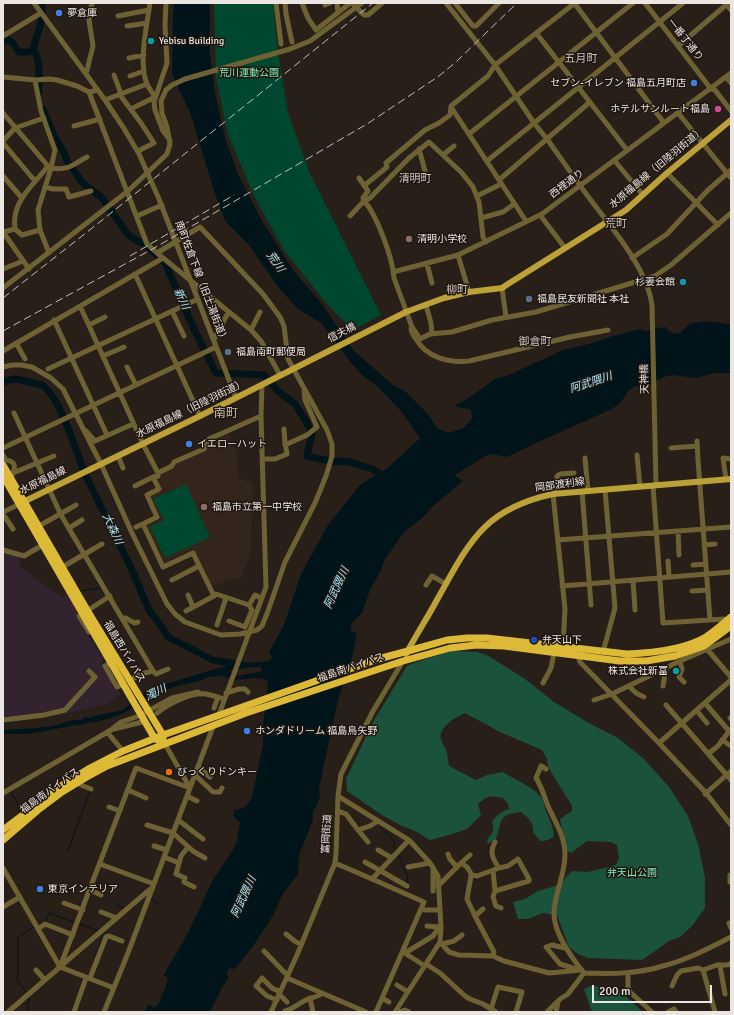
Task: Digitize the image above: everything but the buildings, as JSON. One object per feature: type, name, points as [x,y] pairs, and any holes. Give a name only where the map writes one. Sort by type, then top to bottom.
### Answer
[{"type":"highway","name":"福島西バイパス","points":[[3,465],[7,478],[144,711],[155,738]]},
{"type":"highway","name":"福島西バイパス","points":[[22,503],[39,526],[45,543]]},
{"type":"highway","name":"福島南バイパス","points":[[3,840],[38,810],[76,783],[107,766],[212,726],[247,709],[378,659],[447,640],[467,638],[515,640],[603,652],[628,654],[643,653],[679,647],[706,637],[729,622]]},
{"type":"highway","name":"福島南バイパス","points":[[3,830],[67,782],[123,751],[218,716],[247,709],[403,661],[450,648],[476,645],[504,646],[620,661],[646,661],[675,656],[706,648],[729,622]]},
{"type":"highway","name":"福島西バイパス","points":[[144,711],[163,735],[165,744]]},
{"type":"highway","points":[[155,738],[165,744]]},
{"type":"main road","name":"水原福島線（旧陸羽街道）","points":[[400,315],[468,292],[502,288],[621,214],[702,143],[731,120]]},
{"type":"main road","name":"信夫橋","points":[[293,369],[400,315]]},
{"type":"main road","name":"水原福島線（旧陸羽街道）","points":[[99,465],[293,369]]},
{"type":"main road","name":"水原福島線","points":[[22,503],[99,465]]},
{"type":"main road","name":"岡部渡利線","points":[[403,661],[469,544],[487,524],[515,505],[538,497],[555,494],[728,479]]},
{"type":"street","name":"南町佐倉下線（旧土湯街道）","points":[[34,3],[39,12],[98,90],[124,127],[138,151],[162,205],[236,398]]},
{"type":"street","points":[[86,74],[93,46],[89,20],[92,3]]},
{"type":"street","points":[[150,3],[144,54],[144,71],[147,84],[155,98]]},
{"type":"street","points":[[166,3],[166,62],[155,98],[155,110],[162,131],[170,140]]},
{"type":"street","points":[[276,3],[280,44]]},
{"type":"street","points":[[285,3],[292,42]]},
{"type":"street","points":[[302,3],[308,18],[316,30],[352,3],[364,15],[368,15],[382,3]]},
{"type":"street","points":[[337,3],[338,13]]},
{"type":"street","points":[[3,288],[128,191],[167,154],[170,140],[162,113],[161,101],[166,90],[172,85],[185,79],[290,50],[322,34],[362,3]]},
{"type":"street","name":"天神橋","points":[[446,3],[495,65],[534,123],[607,222],[645,280],[651,297],[655,434],[654,486],[663,623],[710,620]]},
{"type":"street","points":[[455,3],[472,26],[476,26],[500,3]]},
{"type":"street","points":[[365,185],[387,167],[386,163],[416,137],[450,115],[451,106],[488,76],[495,65],[537,34],[575,3],[615,59],[664,123]]},
{"type":"street","points":[[469,134],[633,3]]},
{"type":"street","name":"一番丁通り","points":[[644,3],[711,89],[715,90],[731,111]]},
{"type":"street","points":[[487,161],[683,3]]},
{"type":"street","points":[[678,46],[726,4],[731,10]]},
{"type":"street","points":[[118,16],[149,10]]},
{"type":"street","points":[[3,36],[39,12]]},
{"type":"street","points":[[127,26],[147,23]]},
{"type":"street","points":[[537,34],[627,150]]},
{"type":"street","points":[[129,58],[144,54]]},
{"type":"street","points":[[130,76],[144,71]]},
{"type":"street","points":[[114,75],[120,94],[154,143],[138,151]]},
{"type":"street","points":[[729,75],[731,83]]},
{"type":"street","name":"西裡通り","points":[[393,272],[458,255],[540,215],[729,75]]},
{"type":"street","points":[[3,76],[38,80],[57,80],[77,86],[89,92],[98,90]]},
{"type":"street","points":[[38,80],[41,111],[55,150],[38,206],[40,230],[49,253]]},
{"type":"street","points":[[105,100],[147,84]]},
{"type":"street","points":[[89,92],[147,244],[251,330],[261,341],[280,375]]},
{"type":"street","points":[[130,109],[155,98]]},
{"type":"street","points":[[477,196],[500,182],[590,102]]},
{"type":"street","points":[[451,106],[526,222]]},
{"type":"street","points":[[3,113],[50,167],[63,170],[87,157]]},
{"type":"street","points":[[632,258],[667,234],[708,190],[730,174],[678,113]]},
{"type":"street","points":[[35,181],[3,142],[15,128],[44,118]]},
{"type":"street","points":[[74,126],[100,119]]},
{"type":"street","points":[[350,216],[364,201],[370,198],[429,142],[467,178],[477,196],[483,237],[486,242]]},
{"type":"street","points":[[443,155],[454,146]]},
{"type":"street","points":[[419,150],[425,171]]},
{"type":"street","points":[[614,160],[643,195]]},
{"type":"street","points":[[15,230],[15,216],[26,190],[50,167]]},
{"type":"street","points":[[667,173],[718,225]]},
{"type":"street","points":[[3,176],[22,198]]},
{"type":"street","points":[[359,178],[365,185],[368,192],[363,198],[364,201]]},
{"type":"street","points":[[44,187],[66,189],[69,197],[91,191]]},
{"type":"street","points":[[364,201],[369,206],[379,227],[387,248],[394,278],[406,312],[420,339],[428,334],[452,332],[506,317],[536,312],[655,276],[731,213]]},
{"type":"street","points":[[481,218],[503,212],[514,204]]},
{"type":"street","points":[[137,216],[162,205]]},
{"type":"street","points":[[540,215],[565,248]]},
{"type":"street","points":[[3,368],[21,364],[32,367],[45,374],[63,389],[167,604],[174,614],[193,626],[221,635],[229,636],[257,630],[262,626],[285,562],[315,503],[326,476],[332,456],[332,444],[327,430],[288,359],[284,326],[280,317],[263,294],[200,226],[157,253]]},
{"type":"street","points":[[29,269],[3,232],[15,230],[22,235],[40,230]]},
{"type":"street","points":[[382,248],[387,252]]},
{"type":"street","points":[[458,255],[468,292]]},
{"type":"street","points":[[3,351],[163,258]]},
{"type":"street","points":[[3,269],[23,261]]},
{"type":"street","points":[[427,264],[432,283]]},
{"type":"street","points":[[135,274],[200,416]]},
{"type":"street","points":[[502,288],[506,317]]},
{"type":"street","points":[[48,369],[198,299]]},
{"type":"street","points":[[426,305],[431,323],[432,334]]},
{"type":"street","points":[[80,306],[142,444],[158,473]]},
{"type":"street","points":[[172,312],[184,336]]},
{"type":"street","points":[[214,339],[222,322],[229,312]]},
{"type":"street","points":[[251,330],[260,312]]},
{"type":"street","points":[[89,325],[106,317]]},
{"type":"street","points":[[54,320],[107,435]]},
{"type":"street","points":[[411,324],[411,330],[423,349],[450,362],[469,361],[531,348],[570,337],[608,330]]},
{"type":"street","points":[[16,343],[25,359]]},
{"type":"street","points":[[103,356],[124,347]]},
{"type":"street","points":[[3,448],[216,347]]},
{"type":"street","points":[[127,368],[136,385]]},
{"type":"street","points":[[214,708],[227,691],[266,587],[261,416],[262,385]]},
{"type":"street","points":[[285,445],[307,435],[317,427],[305,400],[304,390]]},
{"type":"street","points":[[14,413],[61,515],[153,671],[156,674],[168,669]]},
{"type":"street","points":[[135,486],[158,476],[158,473],[172,466],[174,462],[204,449],[209,439],[261,416]]},
{"type":"street","points":[[85,432],[87,431],[95,440],[133,424]]},
{"type":"street","points":[[263,459],[275,459],[287,454],[284,429]]},
{"type":"street","points":[[671,448],[697,443],[710,620],[724,619],[729,622]]},
{"type":"street","points":[[3,455],[6,460],[14,463],[14,467],[7,478]]},
{"type":"street","points":[[7,478],[37,462],[54,456]]},
{"type":"street","points":[[118,456],[123,468]]},
{"type":"street","points":[[637,456],[640,487]]},
{"type":"street","points":[[585,458],[585,538],[591,605]]},
{"type":"street","points":[[728,479],[723,458],[731,459]]},
{"type":"street","points":[[563,647],[565,618],[555,494],[556,476],[560,474],[574,473]]},
{"type":"street","points":[[136,527],[157,517],[147,495],[159,489],[154,478]]},
{"type":"street","points":[[603,652],[615,608],[605,490]]},
{"type":"street","points":[[12,529],[3,513],[22,503]]},
{"type":"street","points":[[39,526],[61,515],[76,505]]},
{"type":"street","points":[[69,528],[82,520]]},
{"type":"street","points":[[143,524],[163,567],[193,553],[214,596]]},
{"type":"street","points":[[558,540],[731,527]]},
{"type":"street","points":[[678,531],[679,555]]},
{"type":"street","points":[[3,550],[24,556],[45,543]]},
{"type":"street","points":[[61,568],[102,544]]},
{"type":"street","points":[[704,545],[715,544]]},
{"type":"street","points":[[668,561],[669,577]]},
{"type":"street","points":[[693,565],[706,564]]},
{"type":"street","points":[[172,580],[199,566]]},
{"type":"street","points":[[562,586],[731,572]]},
{"type":"street","points":[[426,585],[432,576],[446,584]]},
{"type":"street","points":[[634,580],[635,610]]},
{"type":"street","points":[[692,591],[708,590]]},
{"type":"street","points":[[186,611],[216,594],[249,605],[252,610],[245,627],[229,621]]},
{"type":"street","points":[[188,595],[194,607]]},
{"type":"street","points":[[249,605],[255,595],[261,598]]},
{"type":"street","points":[[110,596],[79,616],[121,685]]},
{"type":"street","points":[[217,625],[226,598]]},
{"type":"street","points":[[122,618],[126,618],[134,624],[138,622]]},
{"type":"street","points":[[594,700],[612,694],[706,648],[731,639]]},
{"type":"street","points":[[706,648],[731,677]]},
{"type":"street","points":[[543,683],[551,668],[554,653]]},
{"type":"street","points":[[578,656],[580,662],[659,743],[730,822]]},
{"type":"street","name":"富岡街道","points":[[271,1012],[334,863],[336,853],[338,796],[341,774],[373,711],[403,661]]},
{"type":"street","points":[[680,661],[682,669],[680,677],[684,682]]},
{"type":"street","points":[[663,686],[666,668]]},
{"type":"street","points":[[3,720],[44,715],[65,710],[95,677],[89,670]]},
{"type":"street","points":[[132,679],[141,674],[153,671]]},
{"type":"street","points":[[659,743],[731,680]]},
{"type":"street","points":[[629,686],[636,693],[644,697]]},
{"type":"street","points":[[227,691],[245,689],[248,692]]},
{"type":"street","points":[[3,793],[109,731],[121,722],[172,698],[198,692],[200,694],[221,698]]},
{"type":"street","points":[[156,713],[169,704],[200,694]]},
{"type":"street","points":[[104,1012],[195,775],[212,726],[218,716],[221,698]]},
{"type":"street","points":[[705,703],[730,730],[718,746],[708,754]]},
{"type":"street","points":[[666,706],[708,754],[729,773],[731,780]]},
{"type":"street","points":[[697,711],[707,723]]},
{"type":"street","points":[[109,731],[142,722]]},
{"type":"street","points":[[109,731],[123,751]]},
{"type":"street","points":[[722,740],[731,746]]},
{"type":"street","points":[[165,744],[190,788]]},
{"type":"street","points":[[546,769],[541,766],[536,778],[560,830],[565,854],[564,870],[554,912],[555,922],[565,948],[582,971]]},
{"type":"street","points":[[198,767],[210,777]]},
{"type":"street","points":[[60,967],[136,768],[190,788]]},
{"type":"street","points":[[705,794],[729,773]]},
{"type":"street","points":[[195,775],[214,792],[220,792],[222,788]]},
{"type":"street","points":[[76,783],[92,789]]},
{"type":"street","points":[[128,790],[146,798]]},
{"type":"street","points":[[187,796],[197,801]]},
{"type":"street","points":[[338,796],[409,840],[431,865],[438,876],[441,943],[395,1012]]},
{"type":"street","points":[[109,807],[120,811]]},
{"type":"street","points":[[338,811],[346,814],[368,842]]},
{"type":"street","points":[[178,820],[203,839]]},
{"type":"street","points":[[358,830],[370,826],[378,821]]},
{"type":"street","points":[[147,825],[173,833],[188,847],[204,858]]},
{"type":"street","points":[[372,879],[409,840]]},
{"type":"street","points":[[495,842],[491,851],[496,869],[495,891],[493,897],[495,903],[501,908]]},
{"type":"street","points":[[154,846],[166,850]]},
{"type":"street","points":[[188,847],[181,856],[176,874],[185,878],[184,882],[194,887]]},
{"type":"street","points":[[378,850],[392,858]]},
{"type":"street","points":[[448,854],[450,859],[459,865],[467,867],[472,875],[467,899],[494,952],[493,956]]},
{"type":"street","points":[[438,886],[470,854]]},
{"type":"street","points":[[164,857],[179,863]]},
{"type":"street","points":[[472,875],[477,876],[508,866],[518,859],[529,878],[529,881],[495,891]]},
{"type":"street","points":[[366,862],[407,886]]},
{"type":"street","points":[[334,863],[424,902],[404,952],[376,1012]]},
{"type":"street","points":[[100,864],[153,886]]},
{"type":"street","points":[[408,867],[431,865]]},
{"type":"street","points":[[431,865],[433,891]]},
{"type":"street","points":[[3,868],[60,967],[114,988]]},
{"type":"street","points":[[730,882],[731,875]]},
{"type":"street","points":[[8,1012],[153,886]]},
{"type":"street","points":[[90,890],[101,895]]},
{"type":"street","points":[[3,907],[20,897]]},
{"type":"street","points":[[64,903],[83,910]]},
{"type":"street","points":[[475,916],[483,909]]},
{"type":"street","points":[[425,910],[440,910]]},
{"type":"street","points":[[101,912],[117,918]]},
{"type":"street","points":[[38,928],[45,924],[73,935]]},
{"type":"street","points":[[427,926],[440,927]]},
{"type":"street","points":[[404,952],[433,936],[440,927]]},
{"type":"street","points":[[286,934],[301,944]]},
{"type":"street","points":[[441,943],[454,941],[462,935]]},
{"type":"street","points":[[74,1012],[106,938],[109,936],[122,941]]},
{"type":"street","points":[[441,943],[449,952],[459,955],[493,956],[504,961],[550,973],[582,971],[628,973],[670,964],[731,937]]},
{"type":"street","points":[[565,948],[552,945],[546,947],[560,964],[582,971]]},
{"type":"street","points":[[264,951],[287,976],[366,1012]]},
{"type":"street","points":[[404,952],[440,973],[470,999],[494,1010],[498,987],[522,992],[516,1012]]},
{"type":"street","points":[[672,986],[677,975],[681,971],[698,968],[703,970],[728,965],[731,963]]},
{"type":"street","points":[[720,966],[725,994]]},
{"type":"street","points":[[36,970],[45,980]]},
{"type":"street","points":[[703,970],[715,1012]]},
{"type":"street","points":[[547,1012],[568,994],[582,971]]},
{"type":"street","points":[[628,973],[628,988],[630,992],[652,1012]]},
{"type":"street","points":[[277,1000],[267,996],[256,986],[262,978],[272,988],[280,993],[287,1002]]},
{"type":"street","points":[[397,985],[408,992]]},
{"type":"street","points":[[283,1012],[292,1009],[310,998],[319,996],[322,993]]},
{"type":"street","points":[[310,998],[313,1012]]},
{"type":"street","points":[[382,998],[389,1002]]},
{"type":"street","points":[[556,1012],[558,1002]]},
{"type":"street","points":[[668,1012],[674,1009],[676,1012]]},
{"type":"street","points":[[399,1012],[405,1010],[409,1012]]},
{"type":"shaded area","name":"福島市立第一中学校","points":[[228,433],[237,453],[239,479],[253,482],[250,556],[241,577],[211,586],[193,549],[164,563],[147,526],[161,519],[150,495],[161,490],[156,479],[161,473],[206,450],[209,441]]},
{"type":"shaded area","points":[[3,552],[19,556],[20,567],[61,597],[69,595],[77,610],[78,619],[103,659],[102,665],[121,694],[107,704],[63,714],[15,722],[3,722]]},
{"type":"green space","name":"荒川運動公園","points":[[214,3],[273,3],[277,45],[288,113],[309,171],[381,315],[353,330],[331,309],[285,252],[254,196],[228,135],[216,77]]},
{"type":"green space","points":[[186,484],[210,537],[165,558],[150,527],[164,520],[153,499]]},
{"type":"green space","name":"弁天山公園","points":[[452,651],[477,652],[487,655],[525,679],[554,702],[587,722],[618,738],[645,760],[669,787],[688,816],[698,844],[705,877],[705,908],[692,926],[680,937],[669,941],[642,960],[588,958],[578,954],[569,947],[557,915],[543,913],[528,919],[518,919],[513,902],[525,899],[538,891],[562,884],[565,878],[572,871],[588,872],[616,865],[619,858],[617,845],[611,842],[587,841],[571,853],[567,850],[560,819],[572,811],[572,806],[548,767],[547,759],[542,750],[500,732],[465,713],[448,723],[442,730],[442,741],[446,749],[449,766],[476,780],[487,775],[503,772],[523,783],[537,793],[543,800],[554,836],[547,840],[540,841],[533,832],[533,826],[530,820],[521,812],[505,816],[502,819],[496,839],[488,844],[487,841],[493,830],[492,822],[499,814],[509,809],[508,804],[503,798],[492,796],[484,799],[478,804],[481,815],[467,829],[430,840],[382,815],[347,791],[346,779],[373,722],[407,666]]},
{"type":"green space","points":[[591,986],[618,989],[643,1012],[592,1012],[584,989]]},
{"type":"water","points":[[174,3],[210,3],[210,55],[215,92],[225,138],[237,172],[261,219],[292,269],[322,304],[354,351],[393,385],[406,392],[428,414],[437,428],[448,433],[464,428],[472,418],[471,410],[454,406],[470,397],[495,379],[506,376],[566,349],[640,329],[646,331],[666,327],[668,331],[678,334],[688,325],[698,322],[731,325],[731,373],[715,373],[696,378],[672,375],[664,377],[647,386],[635,386],[629,390],[621,402],[612,409],[507,457],[492,454],[484,457],[455,475],[463,481],[432,507],[421,519],[405,531],[385,559],[370,590],[362,613],[351,624],[351,630],[357,634],[352,657],[338,700],[319,788],[320,796],[313,812],[313,820],[299,855],[298,874],[283,894],[272,917],[253,946],[235,969],[230,968],[227,971],[229,978],[223,986],[210,1012],[144,1012],[149,1004],[154,1008],[159,1003],[168,980],[166,976],[163,976],[188,933],[213,880],[233,850],[237,841],[240,823],[233,815],[236,809],[246,806],[252,797],[263,745],[263,726],[268,683],[265,679],[253,678],[234,680],[222,676],[208,677],[200,681],[163,691],[120,715],[104,720],[29,734],[3,734],[3,730],[49,727],[73,720],[81,720],[85,717],[91,718],[94,716],[123,710],[146,691],[150,691],[162,685],[242,661],[250,663],[269,661],[272,658],[269,652],[284,625],[301,574],[328,525],[360,485],[390,466],[420,438],[401,411],[377,386],[362,375],[352,364],[321,323],[298,309],[278,287],[249,245],[225,221],[214,191],[191,115],[172,74]],"holes":[[[261,667],[263,671],[237,676],[229,671]]]},
{"type":"waterway","points":[[33,49],[42,19],[42,3]]},
{"type":"waterway","name":"新川","points":[[3,42],[8,40],[12,42],[19,52],[29,52],[33,49]]},
{"type":"waterway","name":"新川","points":[[33,49],[39,65],[39,93]]},
{"type":"waterway","name":"新川","points":[[43,109],[55,138],[63,150],[67,161],[83,183],[102,198],[129,236],[141,243],[144,243],[165,263],[194,329],[216,373],[264,375],[278,391],[295,404],[306,421],[312,434],[307,456],[334,462],[350,462],[372,469],[387,478]]},
{"type":"waterway","name":"大森川","points":[[3,383],[8,380],[17,379],[42,385],[48,390],[57,403],[85,474],[131,568],[149,610],[168,637],[213,660],[242,665]]},
{"type":"waterway","points":[[81,591],[101,588]]},
{"type":"waterway","points":[[10,790],[20,808]]},
{"type":"waterway","points":[[68,851],[90,791]]},
{"type":"waterway","points":[[380,827],[394,841],[395,849]]},
{"type":"waterway","points":[[399,856],[407,875],[408,884]]},
{"type":"waterway","points":[[151,899],[158,904]]},
{"type":"waterway","points":[[116,905],[124,908]]},
{"type":"waterway","points":[[46,921],[49,913],[74,922]]},
{"type":"waterway","points":[[80,924],[99,931]]},
{"type":"waterway","points":[[26,992],[17,980],[18,937],[34,927]]},
{"type":"waterway","points":[[96,956],[103,937],[101,933]]},
{"type":"waterway","points":[[27,1012],[29,997]]},
{"type":"railway","points":[[3,298],[373,3]]},
{"type":"railway","points":[[3,331],[156,247],[367,124],[439,76],[456,62],[517,3]]},
{"type":"railway","points":[[130,256],[234,195]]},
{"type":"place","name":"夢倉庫","points":[[59,13]]},
{"type":"place","name":"Yebisu Building","points":[[151,41]]},
{"type":"place","name":"セブン-イレブン 福島五月町店","points":[[694,83]]},
{"type":"place","name":"ホテルサンルート福島","points":[[718,109]]},
{"type":"place","name":"清明小学校","points":[[409,239]]},
{"type":"place","name":"杉妻会館","points":[[683,282]]},
{"type":"place","name":"福島民友新聞社 本社","points":[[529,299]]},
{"type":"place","name":"福島南町郵便局","points":[[228,352]]},
{"type":"place","name":"イエローハット","points":[[189,444]]},
{"type":"place","name":"福島市立第一中学校","points":[[204,507]]},
{"type":"place","name":"弁天山下","points":[[534,640]]},
{"type":"place","name":"株式会社新富","points":[[676,671]]},
{"type":"place","name":"ホンダドリーム 福島鳥矢野","points":[[247,731]]},
{"type":"place","name":"びっくりドンキー","points":[[169,772]]},
{"type":"place","name":"東京インテリア","points":[[40,889]]},
{"type":"district","name":"五月町","points":[[581,59]]},
{"type":"district","name":"清明町","points":[[415,179]]},
{"type":"district","name":"荒町","points":[[616,224]]},
{"type":"district","name":"柳町","points":[[457,290]]},
{"type":"district","name":"御倉町","points":[[535,342]]},
{"type":"district","name":"南町","points":[[226,414]]},
{"type":"water label","name":"荒川","points":[[275,262]]},
{"type":"water label","name":"阿武隈川","points":[[591,383]]},
{"type":"water label","name":"阿武隈川","points":[[337,588]]},
{"type":"water label","name":"濁川","points":[[156,693]]},
{"type":"water label","name":"阿武隈川","points":[[244,897]]}]
